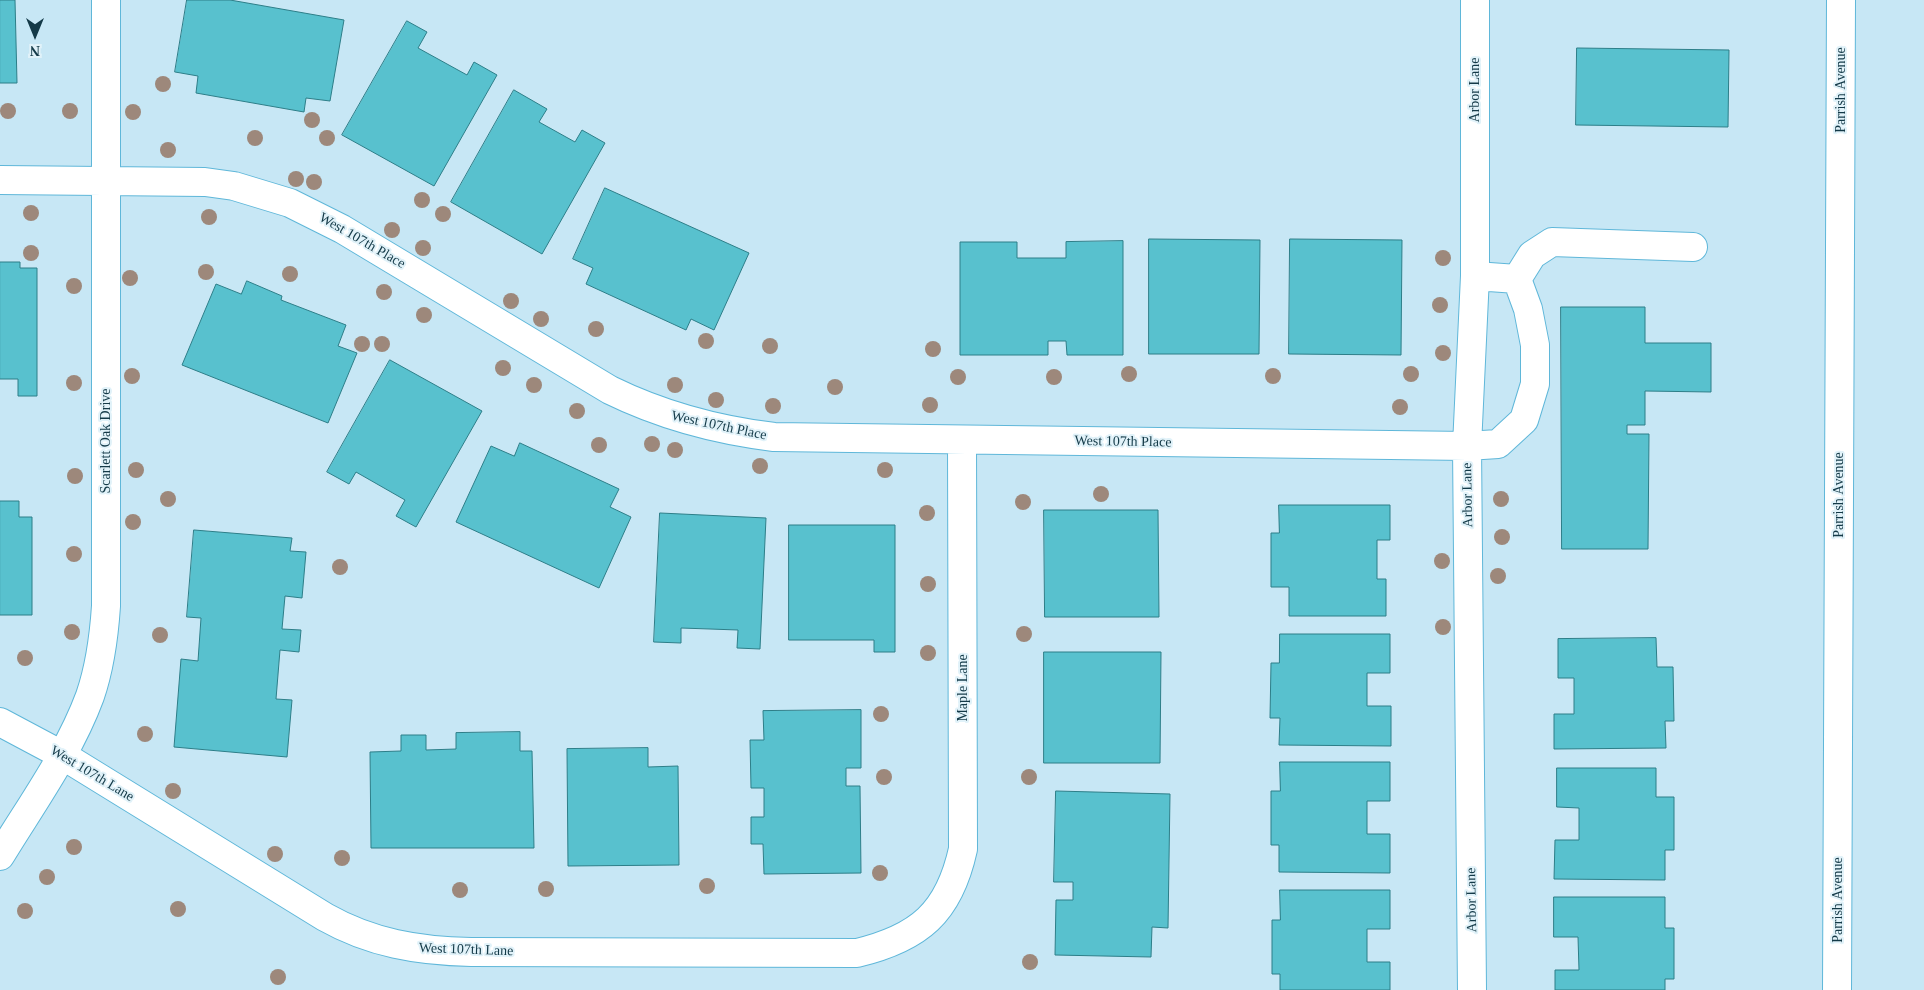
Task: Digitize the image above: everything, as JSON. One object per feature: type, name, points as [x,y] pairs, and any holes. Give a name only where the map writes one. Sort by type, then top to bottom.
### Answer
[{"type":"street","name":"Scarlett Oak Drive","points":[[0,856],[62,755],[90,696],[102,650],[104,629],[106,0]]},
{"type":"street","name":"Arbor Lane","points":[[1472,990],[1467,446],[1475,276],[1475,0]]},
{"type":"street","name":"Parrish Avenue","points":[[1837,990],[1841,0]]},
{"type":"street","name":"West 107th Place","points":[[0,180],[205,182],[234,186],[290,203],[342,229],[610,390],[669,415],[712,427],[774,437],[1467,446],[1498,444],[1524,420],[1535,384],[1535,344],[1528,309],[1517,279]]},
{"type":"street","points":[[1475,276],[1517,279],[1532,254],[1552,242],[1693,247]]},
{"type":"street","name":"Maple Lane","points":[[925,924],[937,912],[958,873],[963,849],[962,440]]},
{"type":"street","name":"West 107th Lane","points":[[0,722],[62,755],[348,930],[377,941],[407,948],[471,952],[857,953],[885,946],[907,937],[925,924]]},
{"type":"building","points":[[0,0],[15,0],[17,83],[0,83]]},
{"type":"building","points":[[187,0],[230,0],[344,20],[330,101],[306,98],[304,112],[196,93],[198,76],[175,72]]},
{"type":"building","points":[[407,21],[427,32],[418,48],[467,75],[474,62],[497,75],[434,186],[342,135]]},
{"type":"building","points":[[1577,48],[1729,50],[1728,127],[1576,125]]},
{"type":"building","points":[[514,90],[547,109],[539,122],[575,142],[582,130],[605,143],[542,254],[451,202]]},
{"type":"building","points":[[605,188],[749,253],[714,330],[691,319],[686,330],[586,284],[593,268],[573,259]]},
{"type":"building","points":[[1149,239],[1260,240],[1259,354],[1149,354]]},
{"type":"building","points":[[1290,239],[1402,240],[1401,355],[1289,354]]},
{"type":"building","points":[[1123,241],[1123,355],[1067,355],[1066,341],[1048,341],[1048,355],[960,355],[960,242],[1017,242],[1017,258],[1066,258],[1066,242]]},
{"type":"building","points":[[0,262],[20,262],[20,268],[37,268],[37,396],[18,396],[18,379],[0,379]]},
{"type":"building","points":[[247,281],[282,296],[281,300],[346,325],[338,346],[357,353],[328,423],[182,365],[216,284],[241,294]]},
{"type":"building","points":[[1561,307],[1645,307],[1645,343],[1711,343],[1711,392],[1645,391],[1645,425],[1627,425],[1627,434],[1649,434],[1648,549],[1562,549]]},
{"type":"building","points":[[390,360],[482,411],[416,527],[396,516],[405,500],[356,472],[349,484],[327,472]]},
{"type":"building","points":[[520,443],[619,489],[610,507],[631,517],[599,588],[456,522],[491,446],[514,456]]},
{"type":"building","points":[[0,501],[19,501],[19,517],[32,517],[32,615],[0,615]]},
{"type":"building","points":[[1279,505],[1390,505],[1390,540],[1377,540],[1377,579],[1386,579],[1386,616],[1289,616],[1289,587],[1271,587],[1271,533],[1279,533]]},
{"type":"building","points":[[1044,510],[1158,510],[1159,617],[1045,617]]},
{"type":"building","points":[[660,513],[766,518],[760,649],[737,648],[738,630],[681,628],[681,643],[654,642]]},
{"type":"building","points":[[789,525],[895,525],[895,652],[874,652],[874,640],[789,640]]},
{"type":"building","points":[[194,530],[292,538],[290,551],[306,552],[302,598],[285,596],[282,629],[301,630],[299,652],[280,650],[276,699],[292,700],[287,757],[174,747],[181,659],[198,661],[201,618],[187,617]]},
{"type":"building","points":[[1280,634],[1390,634],[1390,673],[1367,673],[1367,706],[1391,706],[1391,746],[1279,745],[1280,718],[1270,718],[1271,663],[1279,663]]},
{"type":"building","points":[[1656,638],[1657,667],[1673,667],[1674,721],[1665,721],[1666,748],[1554,749],[1554,714],[1574,714],[1574,678],[1558,678],[1558,639]]},
{"type":"building","points":[[1044,652],[1161,652],[1160,763],[1044,763]]},
{"type":"building","points":[[861,710],[861,768],[846,768],[846,786],[860,786],[861,873],[764,874],[763,844],[751,844],[751,817],[764,817],[764,788],[751,788],[750,740],[764,740],[763,711]]},
{"type":"building","points":[[520,732],[520,751],[532,751],[534,848],[371,848],[370,752],[401,751],[401,735],[426,735],[426,750],[456,749],[456,733]]},
{"type":"building","points":[[648,748],[648,767],[678,766],[679,865],[568,866],[567,749]]},
{"type":"building","points":[[1280,762],[1390,762],[1390,801],[1367,801],[1367,834],[1390,834],[1390,873],[1279,872],[1279,845],[1271,845],[1271,791],[1280,791]]},
{"type":"building","points":[[1557,768],[1656,768],[1656,797],[1674,797],[1674,850],[1665,850],[1665,880],[1554,879],[1555,840],[1579,840],[1579,808],[1557,807]]},
{"type":"building","points":[[1056,791],[1170,794],[1168,928],[1152,927],[1151,957],[1055,955],[1056,900],[1073,900],[1073,882],[1054,882]]},
{"type":"building","points":[[1280,890],[1390,890],[1390,929],[1367,929],[1367,962],[1390,962],[1390,990],[1280,990],[1280,974],[1272,974],[1272,920],[1280,920]]},
{"type":"building","points":[[1554,897],[1665,897],[1665,928],[1674,928],[1674,979],[1665,979],[1665,990],[1555,990],[1555,970],[1579,970],[1578,937],[1554,937]]}]
